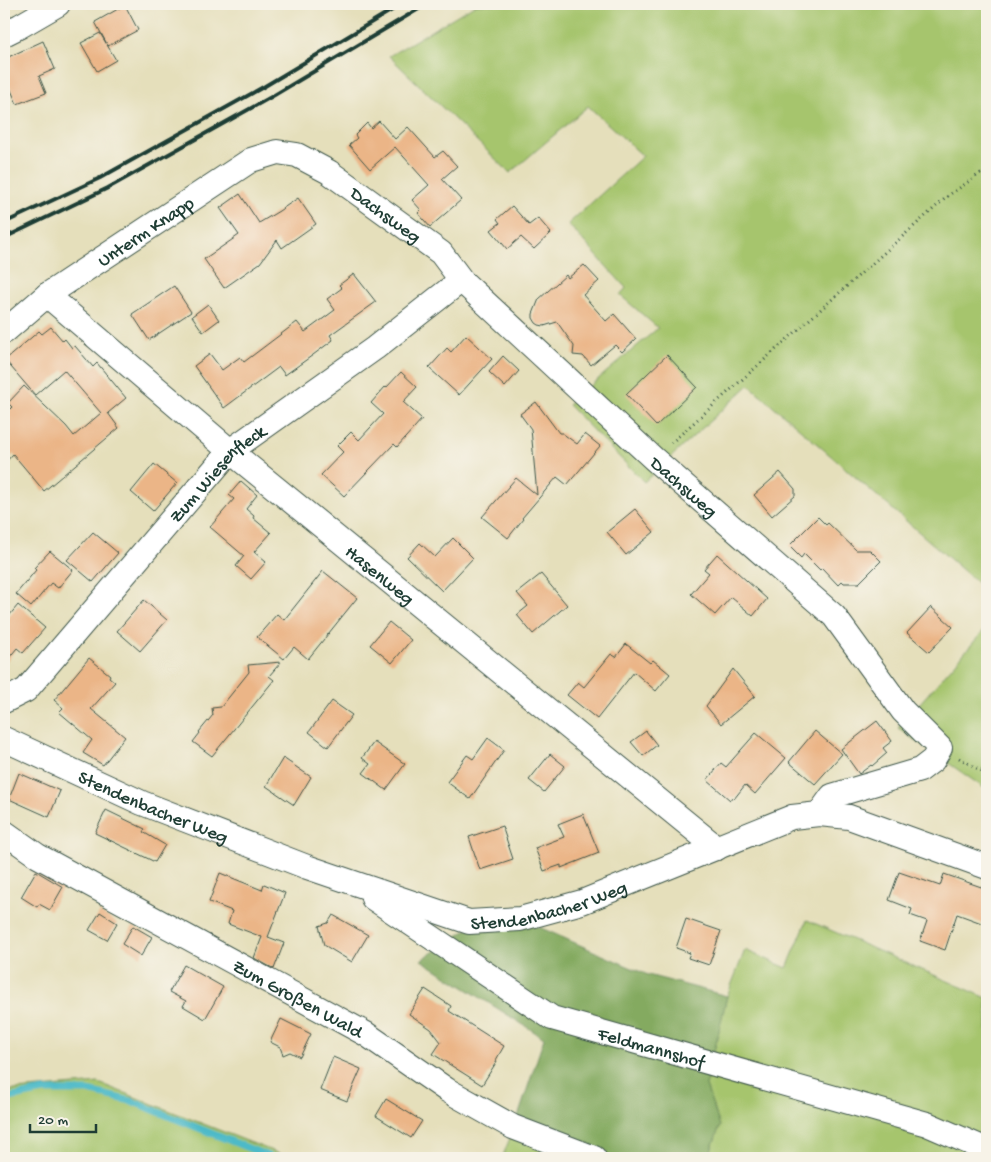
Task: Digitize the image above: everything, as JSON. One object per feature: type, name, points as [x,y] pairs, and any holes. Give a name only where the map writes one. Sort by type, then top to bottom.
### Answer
[{"type":"street","points":[[4,34],[58,4]]},
{"type":"street","name":"Unterm Knapp","points":[[4,332],[47,295],[251,160],[277,152],[297,155]]},
{"type":"street","name":"Dachsweg","points":[[297,155],[329,172],[441,253],[462,281],[654,459],[834,616],[903,711],[940,748]]},
{"type":"street","name":"Zum Wiesenfleck","points":[[4,701],[26,690],[230,452],[374,348],[454,285],[462,281]]},
{"type":"street","name":"Hasenweg","points":[[47,295],[230,452],[717,848]]},
{"type":"street","name":"Stendenbacher Weg","points":[[4,739],[142,803],[298,864],[469,922],[520,919],[582,902],[792,817],[818,814],[849,817],[987,867]]},
{"type":"street","points":[[818,814],[832,796],[920,770],[933,760],[940,748]]},
{"type":"street","name":"Zum Großen Wald","points":[[4,832],[38,856],[366,1034],[447,1090],[513,1127],[594,1158]]},
{"type":"street","name":"Feldmannshof","points":[[345,879],[552,1018],[927,1124],[987,1150]]},
{"type":"path","points":[[654,459],[949,195],[987,169]]},
{"type":"path","points":[[940,748],[987,774]]},
{"type":"green space","points":[[476,4],[987,4],[987,591],[749,385],[644,482],[568,405],[658,328],[620,295],[626,288],[568,224],[643,156],[588,106],[510,173],[389,56]]},
{"type":"green space","points":[[987,627],[987,790],[898,728]]},
{"type":"green space","points":[[498,909],[648,975],[727,996],[706,1086],[720,1126],[708,1158],[614,1158],[517,1120],[544,1038],[421,960]]},
{"type":"green space","points":[[807,920],[987,998],[987,1158],[708,1158],[720,1126],[706,1086],[727,996],[745,950],[787,968]]},
{"type":"green space","points":[[99,1083],[290,1158],[4,1158],[4,1091]]},
{"type":"green space","points":[[517,1120],[614,1158],[502,1158]]},
{"type":"building","points":[[125,5],[138,30],[108,46],[95,22]]},
{"type":"building","points":[[100,33],[116,60],[97,71],[81,43]]},
{"type":"building","points":[[43,41],[55,69],[39,76],[46,93],[17,104],[4,74],[4,59]]},
{"type":"building","points":[[379,121],[395,139],[408,127],[435,157],[443,151],[457,166],[442,179],[461,200],[430,227],[418,213],[421,210],[412,200],[429,185],[395,147],[370,169],[349,145],[357,138],[355,135],[367,123],[371,128]]},
{"type":"building","points":[[240,194],[259,223],[298,198],[316,224],[282,248],[277,240],[260,263],[224,288],[204,259],[239,235],[220,208]]},
{"type":"building","points":[[512,206],[529,225],[538,218],[551,233],[534,249],[521,237],[507,249],[491,230],[500,223],[497,219]]},
{"type":"building","points":[[584,265],[599,281],[583,295],[606,321],[614,314],[636,339],[622,352],[615,345],[591,365],[583,356],[573,355],[574,346],[557,322],[544,326],[536,323],[533,318],[539,299],[566,275],[568,278]]},
{"type":"building","points":[[354,274],[376,302],[330,335],[333,340],[285,375],[279,367],[224,408],[194,366],[210,354],[222,370],[240,357],[244,362],[297,322],[305,332],[335,310],[327,299],[342,288],[339,285]]},
{"type":"building","points":[[174,286],[191,312],[149,340],[132,314]]},
{"type":"building","points":[[208,304],[219,320],[203,332],[192,316]]},
{"type":"building","points":[[51,327],[63,341],[65,339],[72,348],[75,346],[93,367],[97,363],[126,398],[108,413],[119,428],[44,491],[13,454],[4,464],[4,415],[12,407],[8,403],[24,386],[74,436],[101,413],[64,370],[35,395],[5,360],[39,331],[42,334]]},
{"type":"building","points":[[466,335],[492,359],[459,395],[429,368],[447,348],[451,352]]},
{"type":"building","points":[[667,355],[697,387],[656,426],[626,394]]},
{"type":"building","points":[[503,356],[519,371],[505,387],[489,372]]},
{"type":"building","points":[[401,372],[417,387],[403,402],[422,419],[397,447],[394,444],[344,496],[321,475],[343,452],[337,446],[351,432],[359,440],[383,414],[371,403]]},
{"type":"building","points":[[536,402],[559,433],[562,433],[577,444],[585,434],[600,446],[567,485],[557,477],[522,518],[508,538],[482,517],[516,478],[537,495],[531,429],[520,414]]},
{"type":"building","points":[[154,464],[177,483],[153,511],[131,492]]},
{"type":"building","points":[[780,472],[795,489],[795,496],[772,516],[754,495]]},
{"type":"building","points":[[241,481],[257,495],[246,509],[254,516],[253,518],[271,533],[254,552],[266,562],[251,579],[236,566],[244,556],[210,527],[234,499],[229,495]]},
{"type":"building","points":[[635,509],[654,532],[626,555],[607,532]]},
{"type":"building","points":[[818,517],[826,525],[828,523],[856,550],[870,550],[881,561],[859,583],[844,583],[842,581],[838,585],[822,568],[820,570],[804,554],[801,558],[789,546]]},
{"type":"building","points":[[93,532],[118,553],[93,582],[67,560]]},
{"type":"building","points":[[453,538],[473,558],[442,591],[407,557],[420,543],[435,557]]},
{"type":"building","points":[[50,551],[73,570],[58,588],[51,583],[31,607],[16,594],[36,570],[34,568]]},
{"type":"building","points":[[717,554],[767,599],[753,616],[731,597],[715,615],[691,594],[709,573],[704,569]]},
{"type":"building","points":[[323,571],[357,598],[308,659],[294,647],[284,659],[257,637],[277,614],[284,620]]},
{"type":"building","points":[[541,574],[567,605],[533,634],[517,615],[528,606],[517,593]]},
{"type":"building","points":[[144,600],[167,620],[140,651],[117,631]]},
{"type":"building","points":[[18,605],[45,628],[23,653],[17,648],[4,664],[4,622]]},
{"type":"building","points":[[931,607],[953,627],[929,652],[907,633]]},
{"type":"building","points":[[389,622],[411,640],[392,663],[370,645]]},
{"type":"building","points":[[626,644],[650,663],[653,660],[670,674],[656,691],[634,672],[597,719],[567,695],[578,682],[584,687],[611,654],[616,657]]},
{"type":"building","points":[[89,658],[110,675],[109,677],[115,682],[91,709],[125,737],[103,765],[83,753],[92,740],[59,712],[63,708],[54,700]]},
{"type":"building","points":[[281,662],[269,676],[274,680],[212,756],[193,742],[213,715],[212,708],[221,707],[249,672],[248,665]]},
{"type":"building","points":[[733,669],[755,696],[721,724],[706,706]]},
{"type":"building","points":[[332,701],[352,715],[328,747],[309,732]]},
{"type":"building","points":[[877,721],[892,741],[883,748],[887,753],[859,774],[841,749]]},
{"type":"building","points":[[646,731],[657,745],[643,756],[631,742]]},
{"type":"building","points":[[815,731],[842,754],[815,784],[789,762]]},
{"type":"building","points":[[756,733],[786,758],[755,794],[745,785],[734,799],[732,797],[730,800],[707,780],[721,763],[726,767]]},
{"type":"building","points":[[488,738],[504,750],[470,799],[447,782],[467,755],[473,759]]},
{"type":"building","points":[[374,742],[405,764],[386,790],[363,773],[370,764],[362,758]]},
{"type":"building","points":[[550,754],[565,766],[544,792],[529,780]]},
{"type":"building","points":[[283,758],[311,777],[294,805],[266,786]]},
{"type":"building","points":[[19,773],[60,791],[49,817],[9,799]]},
{"type":"building","points":[[106,810],[145,829],[143,832],[165,845],[155,862],[95,833]]},
{"type":"building","points":[[583,814],[599,853],[561,868],[561,865],[544,871],[535,848],[564,837],[558,824]]},
{"type":"building","points":[[502,826],[513,859],[480,870],[469,837]]},
{"type":"building","points":[[36,871],[63,887],[50,910],[39,904],[37,907],[21,897]]},
{"type":"building","points":[[899,872],[940,886],[944,874],[987,889],[987,925],[957,914],[945,950],[920,941],[927,921],[910,915],[912,909],[889,900]]},
{"type":"building","points":[[220,873],[262,890],[264,884],[285,893],[268,937],[284,943],[274,969],[254,958],[262,937],[228,924],[232,911],[209,902]]},
{"type":"building","points":[[100,912],[117,923],[107,940],[89,930]]},
{"type":"building","points":[[333,915],[368,935],[352,962],[324,945],[319,926],[328,923]]},
{"type":"building","points":[[686,919],[721,931],[709,965],[688,958],[690,953],[676,948]]},
{"type":"building","points":[[133,926],[152,937],[141,956],[122,944]]},
{"type":"building","points":[[184,965],[223,987],[205,1019],[183,1006],[186,1001],[169,992]]},
{"type":"building","points":[[425,989],[451,1006],[449,1011],[504,1046],[482,1085],[433,1054],[441,1042],[431,1029],[409,1014]]},
{"type":"building","points":[[281,1019],[311,1034],[300,1057],[290,1052],[283,1055],[280,1047],[270,1042]]},
{"type":"building","points":[[333,1057],[361,1069],[347,1101],[320,1090]]},
{"type":"building","points":[[386,1099],[422,1121],[411,1138],[376,1116]]},
{"type":"waterway","points":[[4,1099],[44,1091],[88,1091],[131,1101],[273,1158]]},
{"type":"railway","points":[[4,223],[100,178],[265,86],[402,4]]},
{"type":"railway","points":[[4,238],[108,188],[271,97],[427,4]]}]
